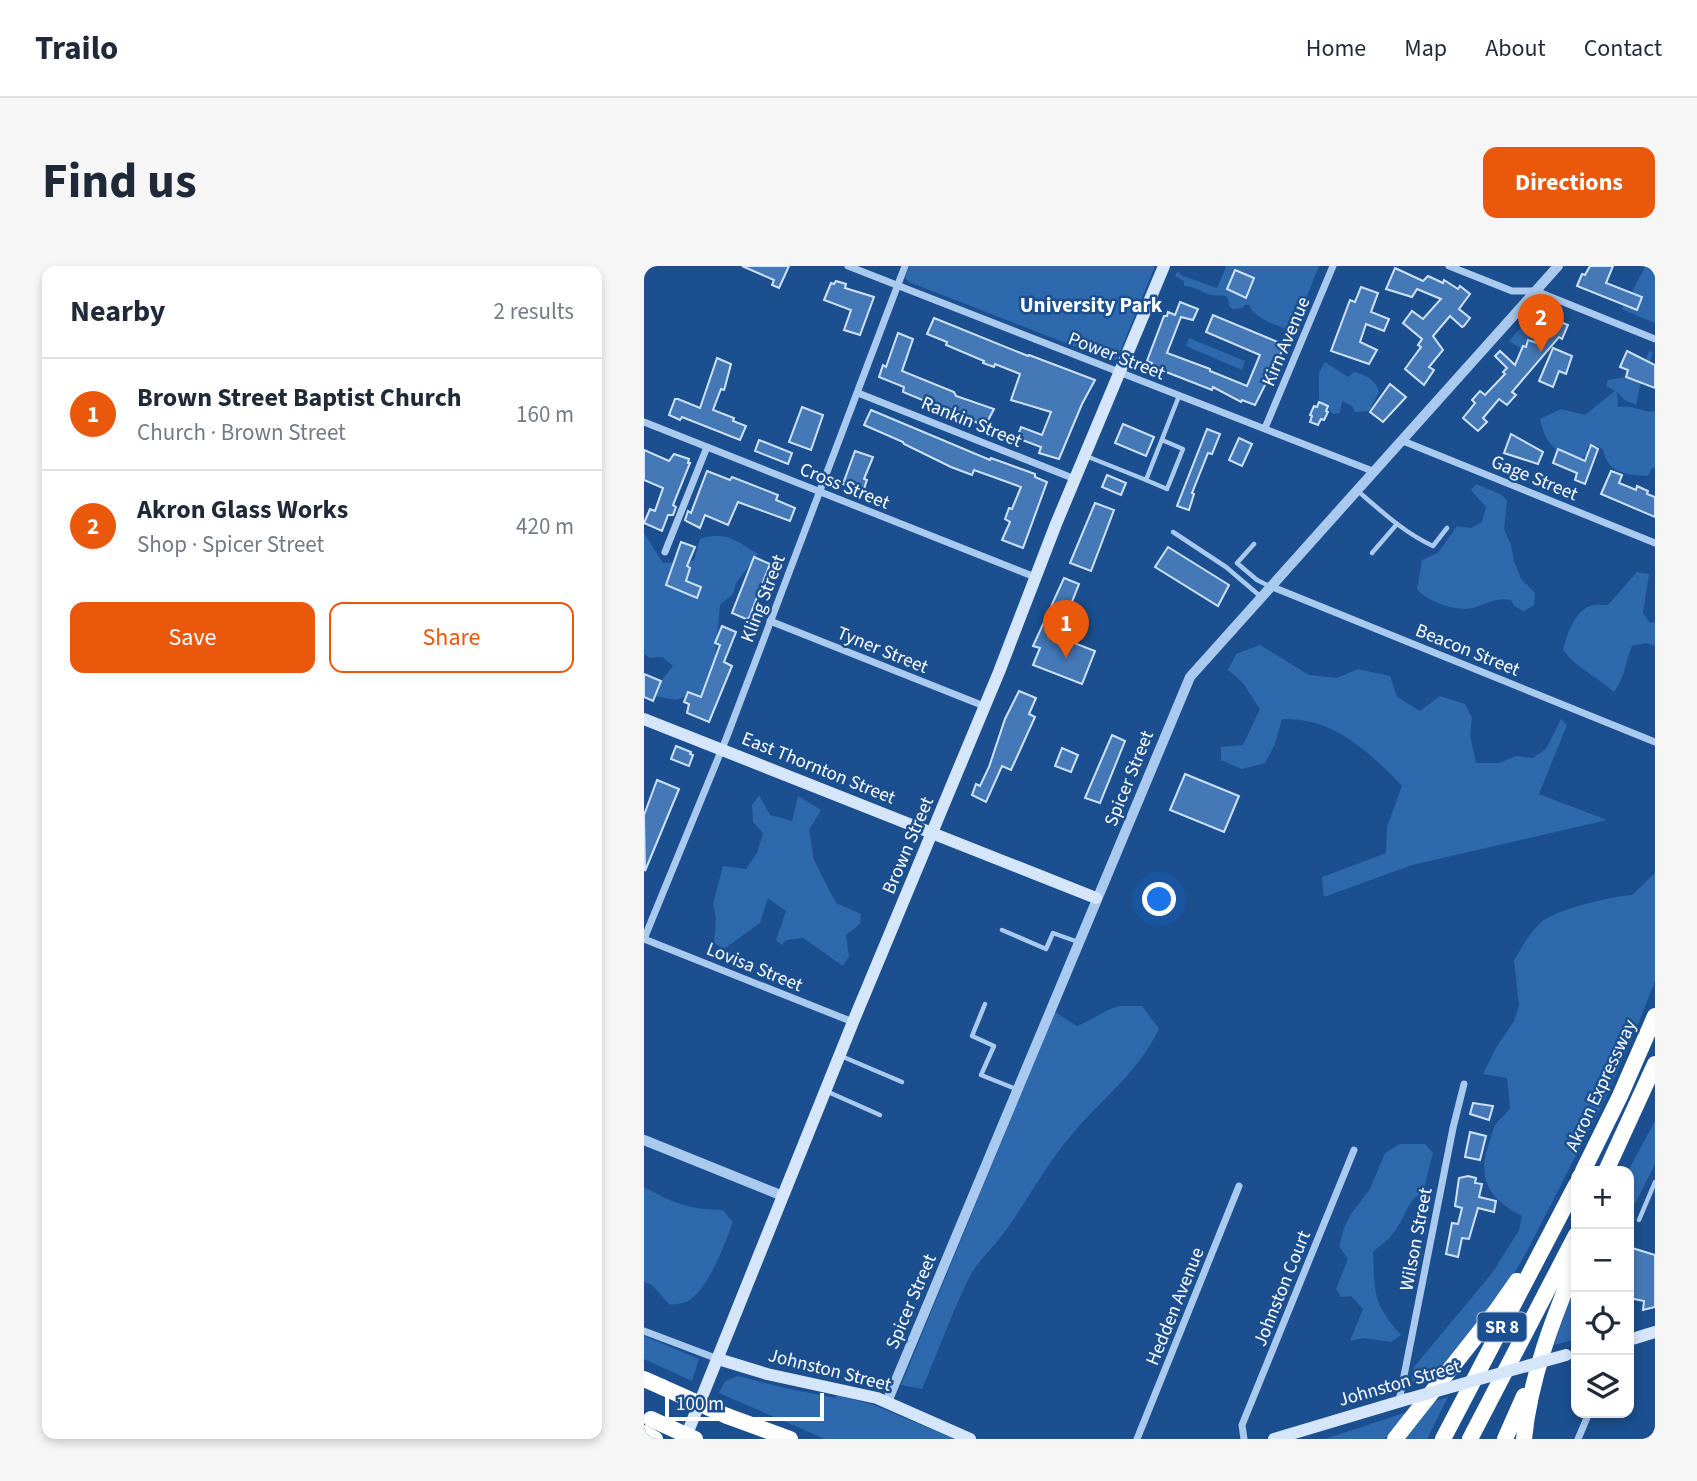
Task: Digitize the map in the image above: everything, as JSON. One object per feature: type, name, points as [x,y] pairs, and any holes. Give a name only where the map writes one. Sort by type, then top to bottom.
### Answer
[{"type":"highway","name":"Akron Expressway","points":[[1585,1166],[1655,1016]]},
{"type":"highway","points":[[1611,1166],[1655,1064]]},
{"type":"highway","name":"SR 8","points":[[1443,1439],[1571,1196]]},
{"type":"highway","points":[[1395,1439],[1496,1311],[1562,1215]]},
{"type":"highway","name":"SR 8","points":[[1470,1439],[1571,1245]]},
{"type":"highway","points":[[1505,1439],[1571,1276]]},
{"type":"highway","points":[[1524,1439],[1531,1398],[1546,1342]]},
{"type":"highway","points":[[644,1379],[727,1416],[790,1439]]},
{"type":"highway","points":[[727,1416],[768,1439]]},
{"type":"highway","points":[[646,1425],[655,1439]]},
{"type":"highway","points":[[646,1425],[695,1439]]},
{"type":"main road","name":"Brown Street","points":[[685,1439],[1164,266]]},
{"type":"main road","name":"East Thornton Street","points":[[644,719],[1096,898]]},
{"type":"main road","points":[[1634,1338],[1655,1332]]},
{"type":"main road","name":"Johnston Street","points":[[1274,1439],[1571,1354]]},
{"type":"main road","name":"Johnston Street","points":[[718,1359],[767,1374],[887,1402],[970,1439]]},
{"type":"street","name":"Power Street","points":[[848,266],[1375,472]]},
{"type":"street","name":"Kling Street","points":[[644,939],[722,750],[905,266]]},
{"type":"street","name":"Kirn Avenue","points":[[1265,428],[1333,266]]},
{"type":"street","points":[[1449,266],[1512,290],[1536,291],[1655,339]]},
{"type":"street","name":"Spicer Street","points":[[887,1402],[1190,677],[1558,266]]},
{"type":"street","name":"Rankin Street","points":[[858,393],[1075,479]]},
{"type":"street","name":"Cross Street","points":[[644,422],[1035,577]]},
{"type":"street","name":"Gage Street","points":[[1403,441],[1655,543]]},
{"type":"street","points":[[665,552],[707,447]]},
{"type":"street","name":"Beacon Street","points":[[1270,586],[1655,742]]},
{"type":"street","name":"Tyner Street","points":[[770,621],[984,706]]},
{"type":"street","name":"Lovisa Street","points":[[644,939],[853,1023]]},
{"type":"street","name":"Wilson Street","points":[[1404,1400],[1451,1141],[1465,1084]]},
{"type":"street","points":[[644,1140],[783,1196]]},
{"type":"street","name":"Johnston Court","points":[[1244,1439],[1242,1425],[1354,1150]]},
{"type":"street","name":"Hedden Avenue","points":[[1137,1439],[1239,1186]]},
{"type":"street","points":[[644,1331],[718,1359]]},
{"type":"street","points":[[1578,1439],[1587,1418]]},
{"type":"lane","points":[[1146,480],[1179,396]]},
{"type":"lane","points":[[1085,456],[1167,489],[1183,449],[1161,440]]},
{"type":"lane","points":[[1358,491],[1397,524],[1433,546],[1447,528]]},
{"type":"lane","points":[[1372,553],[1397,524]]},
{"type":"lane","points":[[1173,532],[1226,567],[1261,597]]},
{"type":"lane","points":[[1254,544],[1237,563],[1256,580],[1270,586]]},
{"type":"lane","points":[[1002,930],[1046,949],[1053,933],[1078,942]]},
{"type":"lane","points":[[985,1004],[972,1037],[994,1046],[981,1075],[1017,1089]]},
{"type":"lane","points":[[840,1055],[902,1082]]},
{"type":"lane","points":[[825,1091],[880,1115]]},
{"type":"lane","points":[[1639,1220],[1655,1182]]},
{"type":"shaded area","points":[[909,266],[1155,266],[1117,359],[1112,361],[909,282],[905,278]]},
{"type":"shaded area","points":[[1224,266],[1319,266],[1293,331],[1262,318],[1249,305],[1233,309],[1229,306],[1228,298],[1184,286],[1184,281],[1175,276],[1178,271],[1181,275],[1217,288],[1226,267]]},
{"type":"shaded area","points":[[1646,266],[1655,266],[1655,323],[1622,309],[1624,303],[1637,310],[1642,297],[1633,293],[1633,289]]},
{"type":"shaded area","points":[[1532,315],[1546,322],[1537,343],[1528,340],[1526,347],[1523,346],[1522,349],[1509,341]]},
{"type":"shaded area","points":[[1189,338],[1245,361],[1242,370],[1186,346]]},
{"type":"shaded area","points":[[1649,351],[1653,353],[1641,382],[1636,405],[1624,400],[1617,391],[1618,407],[1655,411],[1655,468],[1652,468],[1648,476],[1632,475],[1613,468],[1603,449],[1597,446],[1587,447],[1587,455],[1576,461],[1548,441],[1540,419],[1561,409],[1585,415],[1615,391],[1606,386],[1608,380],[1626,377],[1639,382]]},
{"type":"shaded area","points":[[1325,362],[1348,377],[1354,372],[1373,381],[1379,392],[1369,411],[1355,412],[1352,406],[1342,401],[1340,413],[1333,414],[1319,399],[1319,373]]},
{"type":"shaded area","points":[[1476,484],[1502,495],[1507,501],[1504,529],[1521,579],[1535,593],[1534,605],[1524,611],[1506,599],[1473,608],[1451,607],[1435,602],[1417,589],[1422,560],[1438,553],[1457,526],[1471,528],[1482,522],[1486,507],[1471,490]]},
{"type":"shaded area","points":[[644,533],[663,563],[694,561],[700,539],[717,536],[737,541],[758,554],[736,583],[733,594],[720,605],[715,658],[704,698],[691,694],[676,700],[655,696],[661,681],[673,666],[662,657],[650,658],[644,654]]},
{"type":"shaded area","points":[[1637,572],[1649,574],[1643,613],[1650,623],[1655,622],[1655,646],[1646,643],[1632,646],[1623,676],[1614,692],[1580,667],[1563,650],[1569,631],[1580,613],[1592,605],[1608,605]]},
{"type":"shaded area","points":[[1260,645],[1309,675],[1337,678],[1358,669],[1390,676],[1397,697],[1420,711],[1440,696],[1465,704],[1472,718],[1470,735],[1476,763],[1499,763],[1516,756],[1533,758],[1546,749],[1561,719],[1567,725],[1539,794],[1607,820],[1412,865],[1324,897],[1322,877],[1386,853],[1387,827],[1402,786],[1377,761],[1349,739],[1334,730],[1301,720],[1282,719],[1275,744],[1265,763],[1242,769],[1221,760],[1221,747],[1243,745],[1260,709],[1242,682],[1228,670],[1236,654]]},
{"type":"shaded area","points":[[759,795],[770,815],[792,821],[798,796],[821,810],[809,830],[814,860],[836,903],[861,914],[860,924],[846,935],[849,956],[843,966],[803,938],[786,940],[782,945],[776,940],[786,911],[768,898],[760,923],[724,949],[714,943],[716,918],[713,904],[723,866],[746,869],[757,853],[763,833],[753,822],[752,805]]},
{"type":"shaded area","points":[[1655,873],[1655,981],[1606,1097],[1510,1280],[1433,1382],[1417,1385],[1412,1380],[1414,1367],[1493,1272],[1519,1230],[1522,1216],[1493,1194],[1488,1186],[1484,1165],[1494,1127],[1510,1108],[1507,1078],[1483,1074],[1514,1021],[1519,1005],[1514,960],[1532,932],[1546,919],[1583,905],[1632,895]]},
{"type":"shaded area","points":[[1121,1006],[1142,1006],[1159,1029],[1151,1044],[1131,1071],[1064,1145],[1000,1238],[973,1271],[922,1389],[901,1385],[1055,1012],[1077,1026]]},
{"type":"shaded area","points":[[1655,1121],[1655,1164],[1634,1206],[1634,1166],[1631,1166]]},
{"type":"shaded area","points":[[1400,1144],[1425,1144],[1433,1153],[1423,1192],[1410,1203],[1392,1235],[1373,1252],[1377,1297],[1385,1314],[1401,1335],[1391,1342],[1363,1338],[1350,1341],[1363,1309],[1351,1296],[1341,1297],[1336,1289],[1348,1259],[1339,1246],[1344,1228],[1370,1189],[1385,1153]]},
{"type":"shaded area","points":[[644,1187],[682,1205],[723,1210],[733,1222],[711,1274],[698,1293],[687,1301],[670,1305],[652,1285],[644,1282]]},
{"type":"shaded area","points":[[1571,1297],[1571,1340],[1554,1345]]},
{"type":"shaded area","points":[[644,1336],[699,1359],[692,1381],[644,1359]]},
{"type":"shaded area","points":[[738,1376],[874,1405],[955,1439],[825,1439],[719,1393],[725,1381]]},
{"type":"shaded area","points":[[1448,1397],[1427,1439],[1403,1439],[1431,1402]]},
{"type":"shaded area","points":[[1407,1412],[1385,1439],[1325,1439]]},
{"type":"building","points":[[742,266],[789,266],[779,288],[772,285],[774,280]]},
{"type":"building","points":[[1590,266],[1613,266],[1606,283],[1642,297],[1637,310],[1577,286],[1582,274],[1585,275]]},
{"type":"building","points":[[1395,268],[1423,281],[1428,276],[1443,283],[1444,280],[1458,289],[1460,286],[1470,294],[1459,309],[1470,318],[1464,326],[1450,316],[1433,336],[1443,350],[1429,367],[1434,370],[1424,385],[1405,369],[1421,347],[1418,345],[1422,339],[1403,323],[1412,311],[1423,319],[1441,299],[1417,289],[1412,297],[1386,289]]},
{"type":"building","points":[[1235,270],[1254,278],[1246,298],[1227,289]]},
{"type":"building","points":[[836,281],[846,284],[845,288],[874,297],[860,335],[844,330],[851,310],[824,300],[831,283]]},
{"type":"building","points":[[1361,287],[1378,293],[1371,312],[1389,319],[1384,331],[1366,324],[1360,342],[1377,350],[1369,364],[1331,351],[1350,300],[1355,302]]},
{"type":"building","points":[[1180,302],[1198,309],[1193,320],[1181,317],[1167,353],[1210,371],[1247,386],[1260,355],[1206,332],[1213,315],[1285,345],[1255,405],[1242,400],[1241,402],[1213,387],[1212,390],[1151,366],[1152,363],[1147,361],[1164,316],[1167,316],[1168,312],[1175,315]]},
{"type":"building","points":[[1548,317],[1568,325],[1562,339],[1559,337],[1512,392],[1516,395],[1507,405],[1499,399],[1483,418],[1487,422],[1478,431],[1463,418],[1475,403],[1472,400],[1480,391],[1485,395],[1505,374],[1503,372],[1507,368],[1495,356],[1500,351],[1515,365],[1528,340],[1537,343]]},
{"type":"building","points":[[934,318],[1095,380],[1059,459],[1039,453],[1041,447],[1017,438],[1021,427],[1042,435],[1051,412],[1011,400],[1020,374],[995,364],[994,367],[983,363],[984,361],[927,334]]},
{"type":"building","points":[[898,333],[913,339],[902,371],[954,392],[956,396],[994,409],[985,426],[903,392],[904,387],[879,377],[883,365],[886,367]]},
{"type":"building","points":[[1553,348],[1572,356],[1566,374],[1559,371],[1553,387],[1539,381]]},
{"type":"building","points":[[1627,351],[1655,365],[1655,388],[1626,377],[1628,370],[1620,367]]},
{"type":"building","points":[[717,358],[731,364],[724,390],[721,389],[713,410],[746,426],[740,440],[682,417],[680,420],[669,415],[675,399],[700,408]]},
{"type":"building","points":[[1390,384],[1406,397],[1383,422],[1370,412]]},
{"type":"building","points":[[1319,402],[1328,406],[1328,412],[1318,425],[1310,422],[1310,415]]},
{"type":"building","points":[[802,407],[823,415],[811,450],[789,442]]},
{"type":"building","points":[[871,410],[990,460],[991,458],[1035,474],[1035,477],[1047,482],[1023,548],[1002,540],[1010,522],[1005,519],[1021,487],[974,470],[972,475],[951,467],[864,425]]},
{"type":"building","points":[[1123,424],[1154,437],[1146,456],[1115,443]]},
{"type":"building","points":[[1207,429],[1220,434],[1212,454],[1208,453],[1192,493],[1194,494],[1189,510],[1177,506]]},
{"type":"building","points":[[1511,434],[1543,452],[1538,464],[1504,453]]},
{"type":"building","points":[[1239,438],[1252,444],[1242,466],[1229,460]]},
{"type":"building","points":[[759,440],[792,453],[788,464],[755,451]]},
{"type":"building","points":[[1591,445],[1598,449],[1585,484],[1575,480],[1577,473],[1553,463],[1558,449],[1585,461]]},
{"type":"building","points":[[644,450],[669,461],[674,454],[689,459],[690,463],[673,505],[676,507],[673,515],[668,515],[662,531],[644,523],[650,509],[655,511],[663,488],[644,480]]},
{"type":"building","points":[[855,451],[873,457],[864,479],[867,480],[863,492],[843,484]]},
{"type":"building","points":[[707,471],[730,480],[732,477],[778,495],[776,500],[795,508],[790,521],[738,502],[728,525],[705,515],[700,528],[688,522],[685,520],[688,511],[691,513]]},
{"type":"building","points":[[1611,471],[1622,475],[1619,483],[1636,490],[1637,486],[1655,497],[1655,517],[1601,494]]},
{"type":"building","points":[[1107,475],[1126,483],[1121,495],[1102,487]]},
{"type":"building","points":[[1095,503],[1114,510],[1091,571],[1070,563]]},
{"type":"building","points":[[681,542],[695,547],[687,566],[690,568],[686,581],[701,587],[697,598],[666,585]]},
{"type":"building","points":[[1168,547],[1229,585],[1218,606],[1155,567]]},
{"type":"building","points":[[754,557],[770,564],[749,618],[746,619],[732,613]]},
{"type":"building","points":[[1064,578],[1079,584],[1061,638],[1095,651],[1082,684],[1033,665],[1040,648],[1033,646]]},
{"type":"building","points":[[722,626],[736,632],[724,662],[732,666],[709,722],[687,713],[689,704],[684,702],[688,692],[701,697],[720,645],[715,643]]},
{"type":"building","points":[[644,674],[661,681],[653,701],[644,697]]},
{"type":"building","points":[[1019,691],[1036,698],[1029,714],[1035,717],[1011,770],[1002,766],[986,802],[972,795],[976,784],[980,786],[989,767],[1005,719]]},
{"type":"building","points":[[1112,735],[1125,741],[1100,803],[1085,798]]},
{"type":"building","points":[[676,746],[693,755],[689,766],[671,759]]},
{"type":"building","points":[[1062,748],[1078,755],[1071,772],[1055,766]]},
{"type":"building","points":[[1185,774],[1239,796],[1224,832],[1170,810]]},
{"type":"building","points":[[657,780],[679,789],[645,871],[644,815]]},
{"type":"building","points":[[1473,1103],[1493,1106],[1489,1120],[1470,1114]]},
{"type":"building","points":[[1470,1132],[1486,1136],[1480,1160],[1465,1157]]},
{"type":"building","points":[[1459,1178],[1476,1178],[1475,1183],[1482,1184],[1479,1197],[1496,1201],[1494,1212],[1478,1208],[1469,1239],[1462,1238],[1458,1257],[1446,1254],[1452,1223],[1458,1224],[1462,1208],[1455,1206]]},
{"type":"building","points":[[1634,1249],[1655,1255],[1655,1307],[1643,1310],[1644,1301],[1634,1299]]},
{"type":"place","name":"Akron Glass Works","points":[[1541,352]]},
{"type":"place","name":"Brown Street Baptist Church","points":[[1066,658]]},
{"type":"district","name":"University Park","points":[[1091,305]]}]
